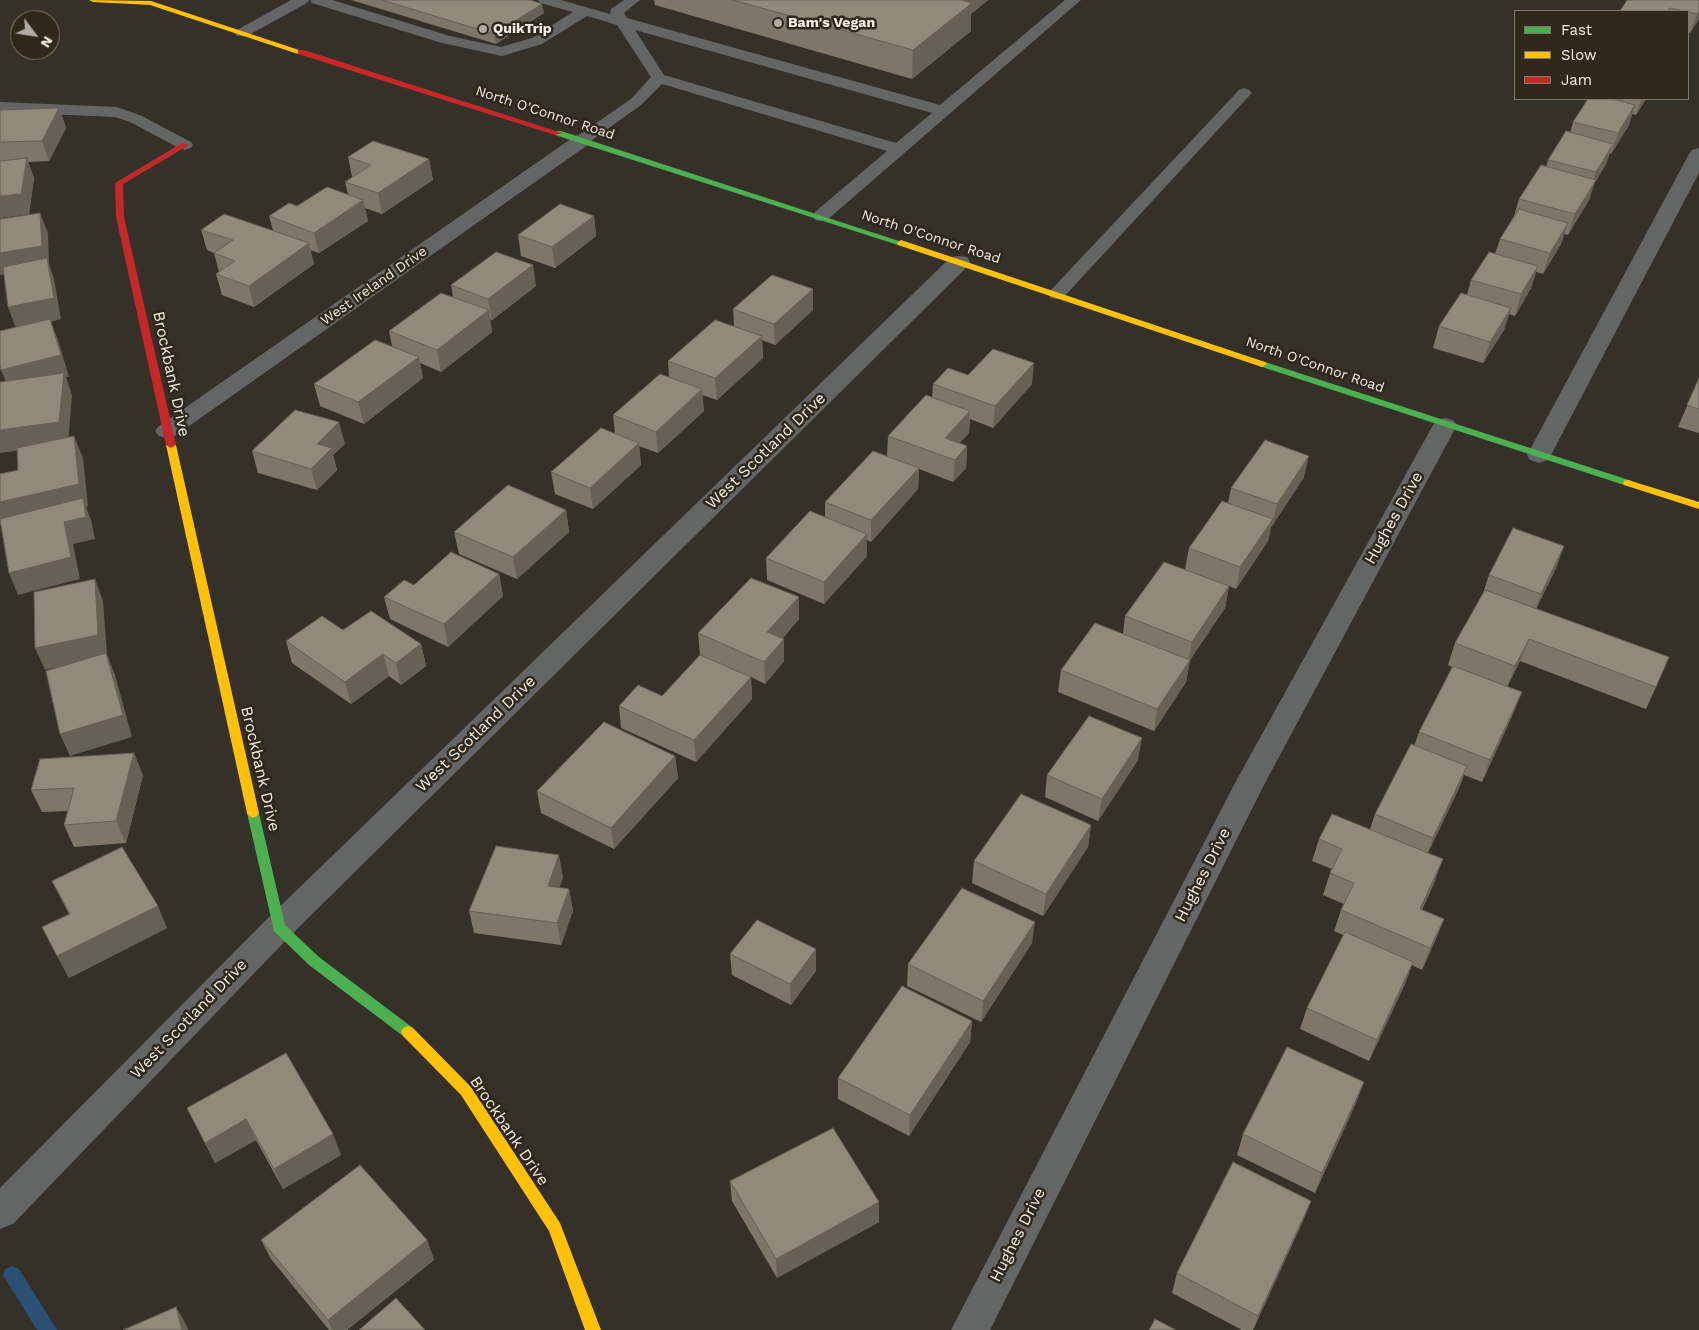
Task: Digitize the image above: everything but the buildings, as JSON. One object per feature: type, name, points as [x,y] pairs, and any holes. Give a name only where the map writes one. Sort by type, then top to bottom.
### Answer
[{"type":"main road","name":"North O'Connor Road","points":[[93,0],[105,2],[152,1],[242,34],[822,216],[1445,424],[1699,506]]},
{"type":"main road","name":"Brockbank Drive","points":[[185,145],[119,183],[120,217],[278,926],[314,962],[406,1030],[466,1090],[555,1228],[593,1330]]},
{"type":"street","name":"West Ireland Drive","points":[[167,431],[582,140]]},
{"type":"street","points":[[1539,455],[1699,154]]},
{"type":"street","name":"West Scotland Drive","points":[[0,1212],[278,926],[959,262]]},
{"type":"street","name":"Hughes Drive","points":[[970,1330],[1250,783],[1445,424]]},
{"type":"lane","points":[[242,34],[302,0]]},
{"type":"lane","points":[[317,0],[447,40],[502,52],[538,41],[585,11]]},
{"type":"lane","points":[[545,0],[943,111]]},
{"type":"lane","points":[[633,0],[616,12],[659,78],[899,149]]},
{"type":"lane","points":[[822,216],[1074,0]]},
{"type":"lane","points":[[582,140],[636,102],[659,78]]},
{"type":"lane","points":[[1058,294],[1244,93]]},
{"type":"lane","points":[[0,107],[117,112],[136,119],[185,145]]},
{"type":"waterway","points":[[12,1275],[48,1330]]},
{"type":"traffic: fast","points":[[558,133],[901,243]]},
{"type":"traffic: fast","points":[[1262,364],[1628,483]]},
{"type":"traffic: fast","points":[[253,813],[279,927],[314,961],[408,1032]]},
{"type":"traffic: slow","points":[[93,0],[151,3],[301,52]]},
{"type":"traffic: slow","points":[[901,243],[1262,364]]},
{"type":"traffic: slow","points":[[171,445],[253,813]]},
{"type":"traffic: slow","points":[[1628,483],[1699,506]]},
{"type":"traffic: slow","points":[[408,1032],[466,1091],[555,1228],[593,1330]]},
{"type":"traffic: jam","points":[[301,52],[558,133]]},
{"type":"traffic: jam","points":[[171,445],[120,217],[119,183],[185,145]]},
{"type":"place","name":"Bam's Vegan","points":[[778,23]]},
{"type":"place","name":"QuikTrip","points":[[483,29]]}]
